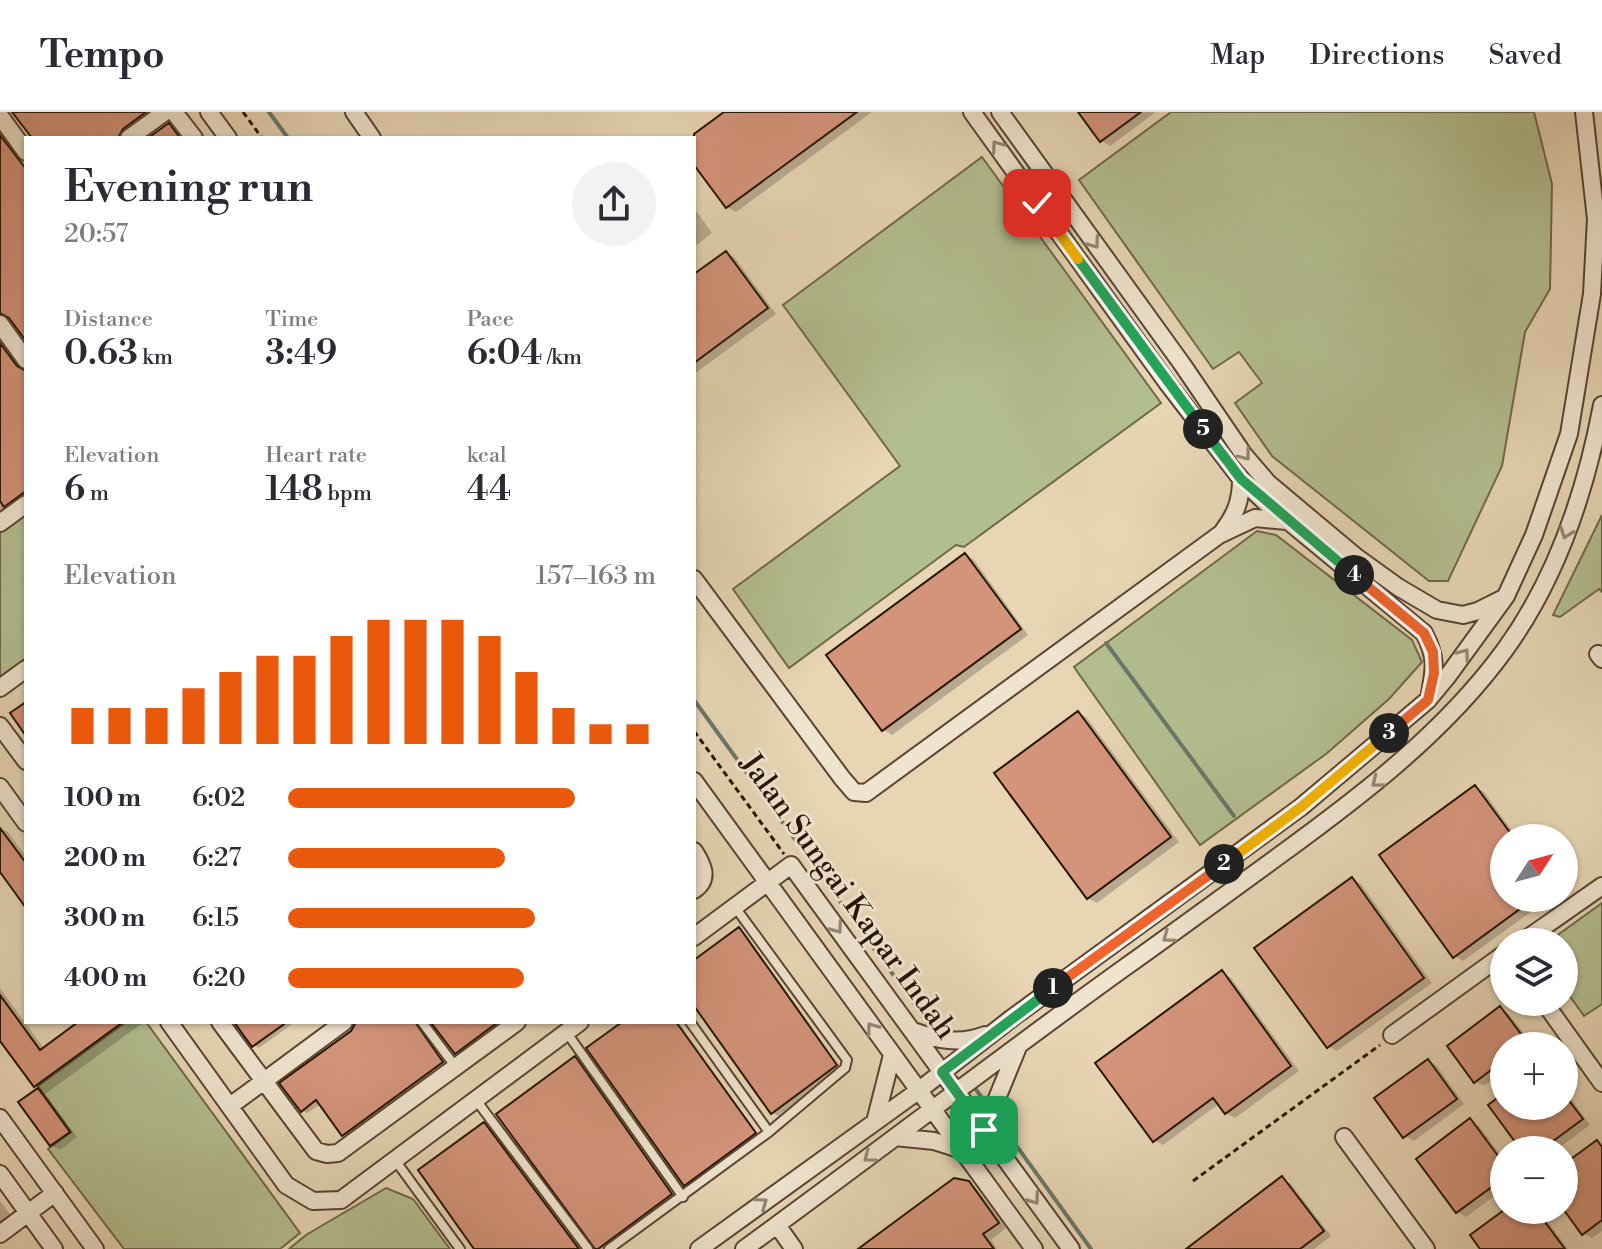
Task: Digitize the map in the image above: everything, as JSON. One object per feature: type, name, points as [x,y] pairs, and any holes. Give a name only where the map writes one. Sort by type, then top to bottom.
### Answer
[{"type":"street","points":[[132,136],[165,112]]},
{"type":"street","points":[[174,112],[192,136]]},
{"type":"street","points":[[209,112],[227,136]]},
{"type":"street","points":[[354,112],[371,136]]},
{"type":"street","points":[[972,112],[1168,384],[1241,479],[1287,521],[1424,633],[1433,652],[1434,673],[1428,700]]},
{"type":"street","points":[[1000,112],[1244,455],[1268,483],[1355,556],[1437,610],[1463,615],[1478,611],[1506,596]]},
{"type":"street","points":[[699,1249],[1301,807],[1428,700],[1506,596],[1534,535],[1569,434],[1592,294],[1596,219],[1584,112]]},
{"type":"street","points":[[0,116],[24,149]]},
{"type":"street","points":[[0,324],[24,357]]},
{"type":"street","points":[[744,1249],[960,1087],[1358,798],[1428,735],[1504,651],[1532,606],[1565,537],[1598,446],[1602,405]]},
{"type":"street","points":[[1572,416],[1600,426]]},
{"type":"street","points":[[1569,434],[1598,446]]},
{"type":"street","points":[[1219,535],[1235,515],[1241,494],[1241,479]]},
{"type":"street","points":[[0,523],[24,505]]},
{"type":"street","points":[[696,582],[842,778],[854,792],[866,793],[1219,535],[1255,518],[1287,521]]},
{"type":"street","points":[[1424,633],[1437,610]]},
{"type":"street","points":[[0,688],[24,670]]},
{"type":"street","points":[[0,726],[24,758]]},
{"type":"street","name":"Jalan Sungai Kapar Indah","points":[[696,784],[1034,1249]]},
{"type":"street","points":[[0,787],[24,820]]},
{"type":"street","points":[[696,854],[703,865],[704,876],[696,889]]},
{"type":"street","points":[[696,936],[791,865]]},
{"type":"street","name":"Jalan Sungai Kapar Indah","points":[[791,865],[913,1031],[960,1087],[984,1130],[1071,1249]]},
{"type":"street","points":[[1542,928],[1602,886]]},
{"type":"street","points":[[1392,1035],[1490,964]]},
{"type":"street","points":[[1554,1016],[1602,1083]]},
{"type":"street","points":[[170,1024],[286,1185],[313,1201],[341,1200],[573,1027]]},
{"type":"street","points":[[221,1024],[316,1151],[327,1154],[338,1153],[514,1024]]},
{"type":"street","points":[[230,1106],[341,1024]]},
{"type":"street","points":[[913,1031],[953,1042],[995,1031]]},
{"type":"street","points":[[984,1130],[1019,1045]]},
{"type":"street","points":[[875,1122],[892,1055]]},
{"type":"street","points":[[0,1118],[95,1249]]},
{"type":"street","points":[[895,1137],[934,1141],[962,1150]]},
{"type":"street","points":[[1344,1137],[1426,1249]]},
{"type":"street","points":[[0,1174],[54,1249]]},
{"type":"street","points":[[0,1234],[55,1193]]},
{"type":"street","points":[[777,1225],[794,1249]]},
{"type":"lane","points":[[609,1249],[769,1132],[840,1073],[847,1060],[735,907]]},
{"type":"lane","points":[[423,1024],[456,1068]]},
{"type":"lane","points":[[691,1024],[769,1132]]},
{"type":"lane","points":[[573,1027],[683,1197]]},
{"type":"lane","points":[[476,1099],[588,1249]]},
{"type":"lane","points":[[394,1159],[460,1249]]},
{"type":"path","points":[[243,112],[261,136]]},
{"type":"path","name":"Jalan Sungai Kapar Indah","points":[[696,734],[791,865]]},
{"type":"path","points":[[1193,1181],[1392,1035]]},
{"type":"green space","points":[[1171,112],[1534,112],[1552,184],[1550,289],[1525,332],[1502,466],[1448,581],[1429,581],[1272,456],[1235,403],[1262,383],[1239,352],[1213,369],[1079,180]]},
{"type":"green space","points":[[982,157],[1161,403],[964,547],[956,545],[789,668],[733,589],[900,466],[783,305]]},
{"type":"green space","points":[[24,514],[24,659],[0,677],[0,532]]},
{"type":"green space","points":[[1602,515],[1602,592],[1599,589],[1560,617],[1553,615]]},
{"type":"green space","points":[[1257,531],[1276,535],[1412,640],[1422,662],[1389,699],[1326,754],[1200,845],[1074,667]]},
{"type":"green space","points":[[1602,903],[1602,1004],[1584,1016],[1578,1008],[1578,928],[1567,928]]},
{"type":"green space","points":[[123,1024],[147,1024],[300,1233],[280,1249],[124,1249],[48,1149],[71,1132],[38,1086]]},
{"type":"green space","points":[[386,1188],[413,1199],[450,1249],[289,1249],[306,1235]]},
{"type":"building","points":[[12,112],[146,112],[123,129],[119,136],[30,136]]},
{"type":"building","points":[[724,112],[857,112],[726,208],[696,168],[694,134]]},
{"type":"building","points":[[1078,112],[1141,112],[1100,142]]},
{"type":"building","points":[[169,123],[179,136],[151,136]]},
{"type":"building","points":[[0,135],[24,166],[24,338],[9,318],[0,313]]},
{"type":"building","points":[[726,251],[768,308],[696,362],[696,273]]},
{"type":"building","points":[[0,343],[17,366],[24,370],[24,492],[4,507],[0,501]]},
{"type":"building","points":[[965,553],[1021,629],[882,731],[826,655]]},
{"type":"building","points":[[24,703],[24,733],[10,713]]},
{"type":"building","points":[[1078,711],[1171,837],[1087,899],[994,773]]},
{"type":"building","points":[[1475,785],[1504,824],[1490,824],[1490,912],[1516,912],[1453,958],[1379,855]]},
{"type":"building","points":[[0,828],[24,860],[24,905],[0,872]]},
{"type":"building","points":[[1352,877],[1424,978],[1327,1048],[1254,948]]},
{"type":"building","points":[[739,927],[837,1065],[771,1114],[696,1009],[696,959]]},
{"type":"building","points":[[1222,970],[1291,1066],[1225,1114],[1213,1098],[1153,1142],[1095,1063]]},
{"type":"building","points":[[0,995],[40,1050],[75,1024],[120,1024],[34,1087],[0,1041]]},
{"type":"building","points":[[1490,1014],[1490,1016],[1508,1016],[1520,1032],[1490,1032],[1490,1071],[1474,1083],[1447,1046]]},
{"type":"building","points":[[235,1024],[284,1024],[252,1047]]},
{"type":"building","points":[[355,1024],[416,1024],[443,1062],[342,1136],[316,1100],[301,1112],[279,1083],[351,1031]]},
{"type":"building","points":[[432,1024],[495,1024],[455,1054]]},
{"type":"building","points":[[619,1024],[677,1024],[756,1133],[684,1186],[586,1048]]},
{"type":"building","points":[[575,1056],[672,1194],[598,1249],[496,1114]]},
{"type":"building","points":[[1428,1059],[1457,1099],[1403,1138],[1374,1098]]},
{"type":"building","points":[[38,1088],[70,1132],[50,1146],[18,1102]]},
{"type":"building","points":[[1578,1112],[1583,1119],[1560,1136],[1511,1136],[1499,1120],[1578,1120]]},
{"type":"building","points":[[1470,1118],[1490,1145],[1490,1188],[1456,1213],[1416,1159]]},
{"type":"building","points":[[484,1122],[579,1249],[474,1249],[418,1170]]},
{"type":"building","points":[[1597,1140],[1602,1147],[1602,1220],[1582,1235],[1574,1224],[1578,1224],[1578,1154]]},
{"type":"building","points":[[1282,1176],[1324,1231],[1300,1249],[1186,1249]]},
{"type":"building","points":[[954,1178],[969,1181],[999,1223],[983,1234],[994,1249],[858,1249]]},
{"type":"building","points":[[1490,1220],[1490,1224],[1546,1224],[1565,1249],[1480,1249],[1470,1235]]},
{"type":"waterway","points":[[269,112],[287,136]]},
{"type":"waterway","points":[[1106,643],[1234,816]]},
{"type":"waterway","points":[[696,703],[934,1031]]},
{"type":"waterway","points":[[972,1084],[988,1106]]},
{"type":"waterway","points":[[995,1116],[1091,1249]]},
{"type":"route","points":[[984,1130],[942,1072],[1301,807],[1428,700],[1434,673],[1433,652],[1424,633],[1241,479],[1037,203]]}]
